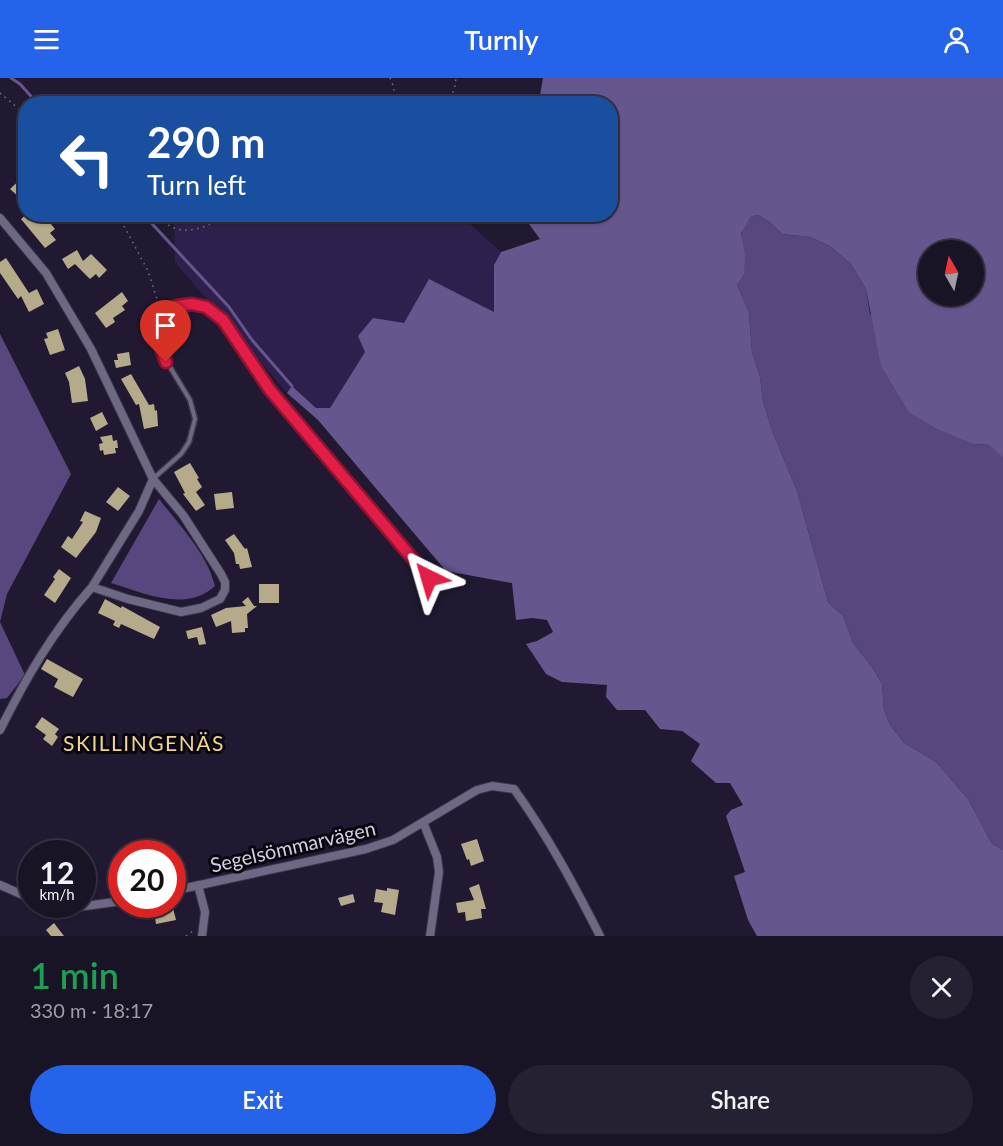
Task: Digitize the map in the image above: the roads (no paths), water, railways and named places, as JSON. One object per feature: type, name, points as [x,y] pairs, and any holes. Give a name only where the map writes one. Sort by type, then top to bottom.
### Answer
[{"type":"street","points":[[0,218],[46,273],[91,349],[153,479],[183,516],[225,582],[225,590],[220,599],[201,608],[181,612],[128,599],[92,587]]},
{"type":"street","points":[[0,730],[4,713],[38,657],[77,602],[92,587],[139,511],[153,479]]},
{"type":"street","name":"Segelsömmarvägen","points":[[186,888],[366,849],[393,840],[477,790],[492,786],[514,789],[539,823],[600,936]]},
{"type":"street","points":[[423,822],[437,857],[439,872],[430,936]]},
{"type":"street","points":[[0,885],[18,892]]},
{"type":"street","points":[[198,885],[205,912],[202,936]]},
{"type":"lane","points":[[153,479],[181,454],[189,442],[195,419],[190,400],[166,362],[160,345],[159,325],[166,310],[176,306],[192,304],[206,307],[223,320],[270,390],[429,578]]},
{"type":"waterway","points":[[11,78],[31,96]]},
{"type":"waterway","points":[[150,222],[229,307],[252,340],[292,386]]},
{"type":"district","name":"SKILLINGENÄS","points":[[144,744]]}]
